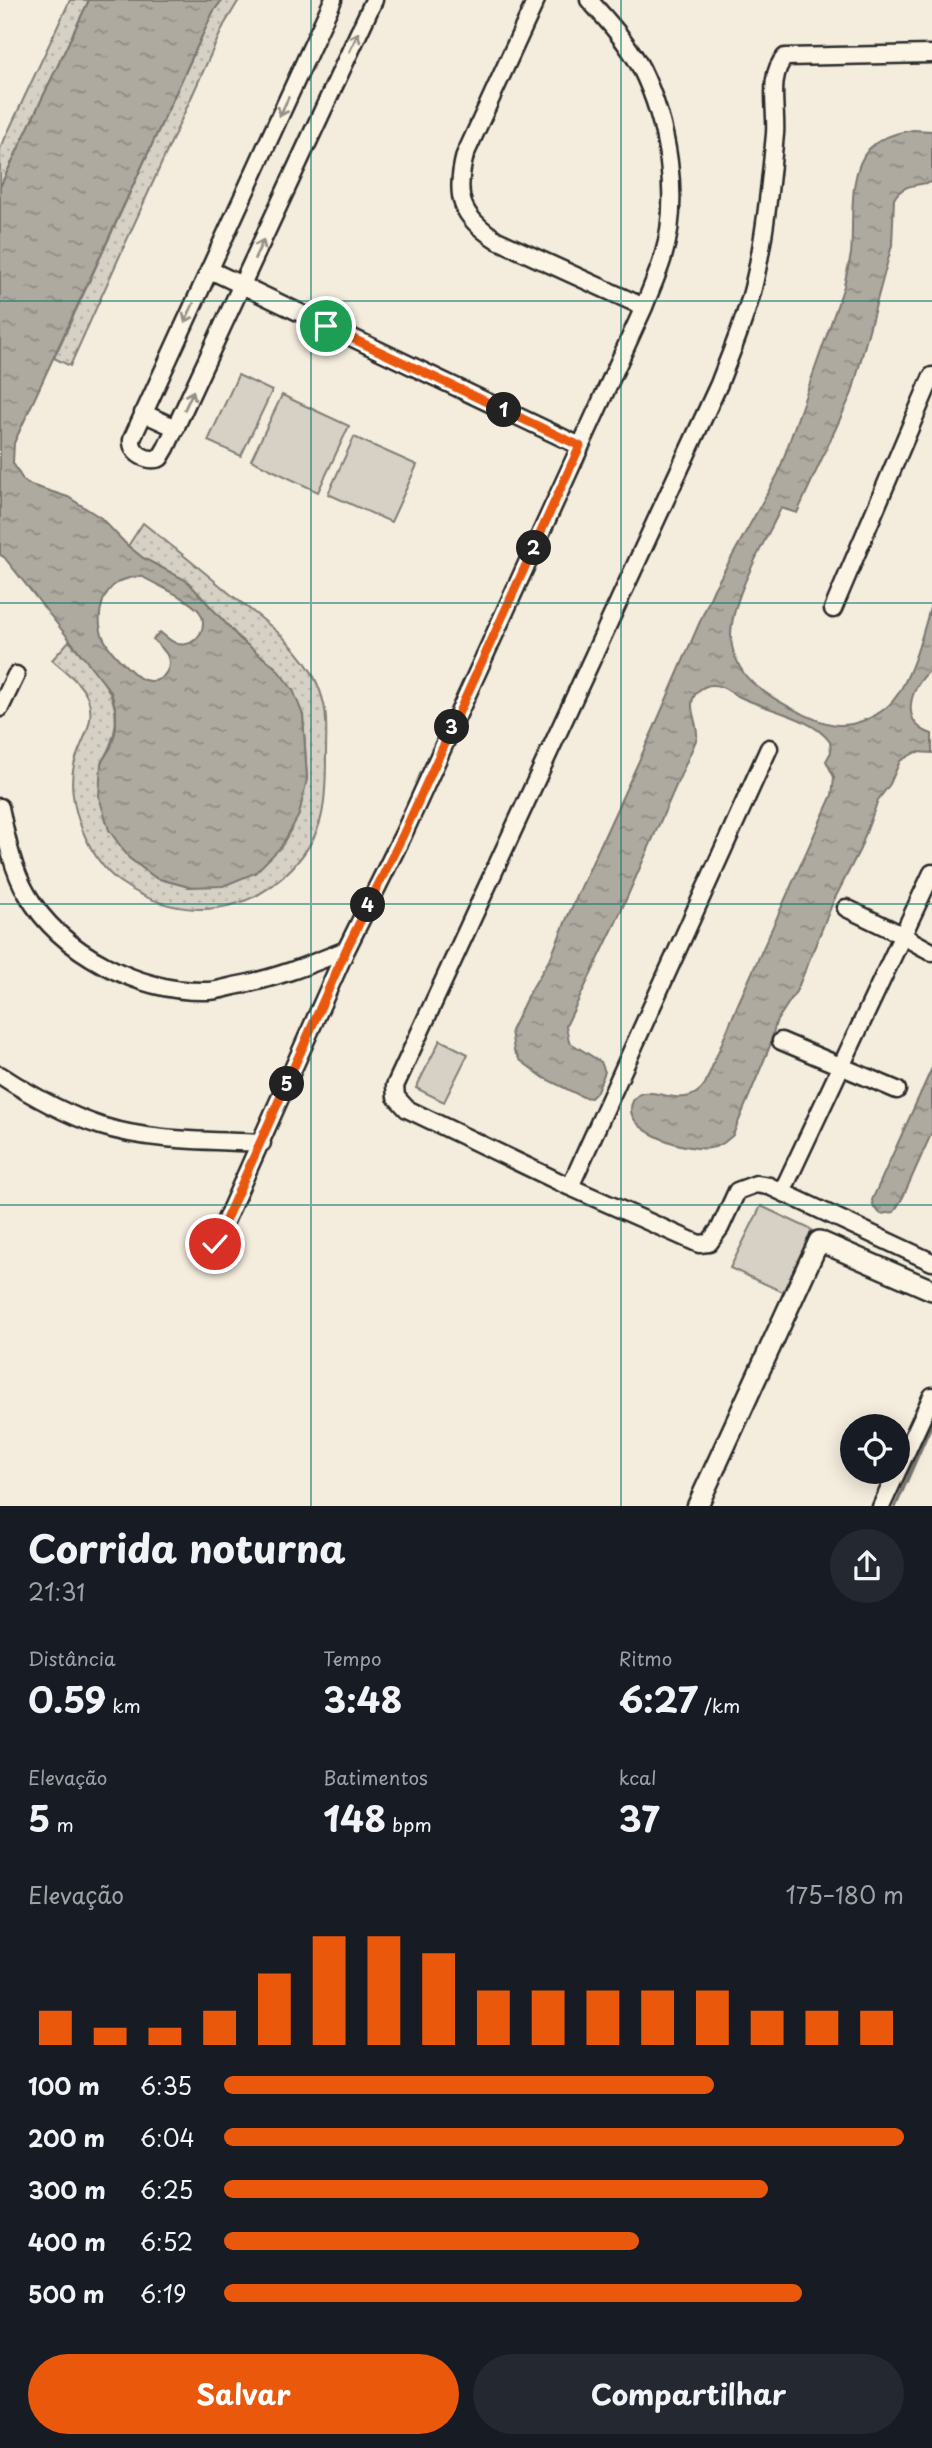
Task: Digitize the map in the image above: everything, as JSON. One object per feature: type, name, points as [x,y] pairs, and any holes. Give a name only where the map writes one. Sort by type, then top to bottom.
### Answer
[{"type":"street","points":[[333,0],[143,413],[132,439],[131,447],[135,453],[154,460],[160,458],[176,428],[374,0]]},
{"type":"street","points":[[536,0],[465,156],[460,176],[467,216],[478,228],[497,240],[644,307]]},
{"type":"street","points":[[215,1244],[346,950],[403,835],[644,307],[664,256],[672,200],[670,166],[658,111],[640,68],[619,34],[589,0]]},
{"type":"street","points":[[932,54],[785,57],[779,63],[775,72],[775,130],[765,220],[753,288],[736,341],[719,384],[395,1086],[396,1097],[408,1109],[570,1187],[699,1244],[709,1243],[720,1228],[737,1191],[756,1184],[769,1186],[932,1262]]},
{"type":"street","points":[[209,270],[580,446]]},
{"type":"street","points":[[832,609],[932,376]]},
{"type":"street","points":[[143,413],[176,428]]},
{"type":"street","points":[[0,708],[16,675]]},
{"type":"street","points":[[570,1187],[769,747]]},
{"type":"street","points":[[0,807],[9,846],[26,894],[52,928],[83,954],[117,972],[158,986],[208,991],[265,981],[346,950]]},
{"type":"street","points":[[782,1192],[932,873]]},
{"type":"street","points":[[846,908],[932,952]]},
{"type":"street","points":[[781,1041],[897,1090]]},
{"type":"street","points":[[0,1075],[37,1100],[102,1126],[164,1138],[262,1143]]},
{"type":"street","points":[[697,1506],[819,1241],[932,1290]]},
{"type":"street","points":[[910,1443],[932,1396]]},
{"type":"street","points":[[881,1506],[891,1484]]},
{"type":"shaded area","points":[[70,0],[89,0],[0,187],[0,149]]},
{"type":"shaded area","points":[[222,0],[239,0],[224,25],[70,366],[54,358],[213,12]]},
{"type":"shaded area","points":[[238,375],[272,391],[241,456],[208,441]]},
{"type":"shaded area","points":[[282,395],[349,426],[318,492],[251,460]]},
{"type":"shaded area","points":[[354,437],[417,465],[391,522],[328,494]]},
{"type":"shaded area","points":[[143,523],[290,644],[310,669],[325,710],[325,792],[322,814],[314,836],[292,868],[273,885],[253,897],[231,905],[209,909],[186,908],[142,895],[120,882],[98,860],[76,812],[72,780],[74,765],[89,725],[90,708],[82,688],[52,660],[69,641],[94,669],[111,696],[115,726],[111,744],[101,763],[129,858],[156,878],[189,887],[307,779],[303,715],[276,668],[240,639],[187,581],[143,558],[128,546]]},
{"type":"shaded area","points":[[440,1040],[468,1054],[444,1102],[416,1088]]},
{"type":"shaded area","points":[[761,1206],[812,1230],[783,1292],[730,1268]]},
{"type":"water","points":[[89,0],[222,0],[213,12],[14,443],[13,463],[23,480],[68,497],[101,518],[143,558],[187,581],[240,639],[276,668],[293,690],[303,715],[307,779],[299,815],[281,847],[255,873],[223,886],[189,887],[156,878],[129,858],[109,830],[99,797],[101,763],[111,747],[116,729],[116,710],[111,692],[0,555],[0,187]],"holes":[[[141,576],[194,606],[203,623],[200,635],[191,643],[178,644],[160,632],[153,639],[169,660],[166,673],[155,681],[143,680],[120,660],[103,638],[101,630],[100,611],[106,595],[113,586],[123,580]]]},
{"type":"water","points":[[913,130],[932,131],[932,182],[901,190],[894,199],[892,245],[852,393],[797,513],[781,508],[758,553],[737,605],[731,636],[739,666],[762,690],[816,719],[838,725],[851,724],[876,715],[887,707],[903,686],[932,601],[932,669],[924,676],[913,694],[911,713],[921,729],[932,734],[932,753],[916,752],[900,761],[890,784],[878,800],[860,849],[833,902],[797,990],[776,1022],[770,1046],[733,1135],[714,1147],[687,1147],[645,1130],[636,1122],[631,1112],[633,1101],[639,1095],[647,1093],[687,1097],[705,1084],[832,795],[834,777],[826,761],[831,752],[830,742],[812,726],[719,686],[708,686],[698,691],[692,702],[697,738],[617,920],[566,1026],[569,1042],[601,1062],[605,1072],[596,1093],[591,1098],[583,1097],[544,1078],[520,1060],[514,1051],[511,1031],[528,995],[551,957],[714,589],[778,474],[844,286],[851,254],[854,185],[862,159],[879,141]]},
{"type":"water","points":[[932,1068],[932,1132],[894,1212],[881,1214],[874,1208],[872,1200]]},
{"type":"waterway","points":[[895,1506],[932,1423]]},
{"type":"route","points":[[215,1244],[346,950],[403,835],[580,446],[326,326]]}]
